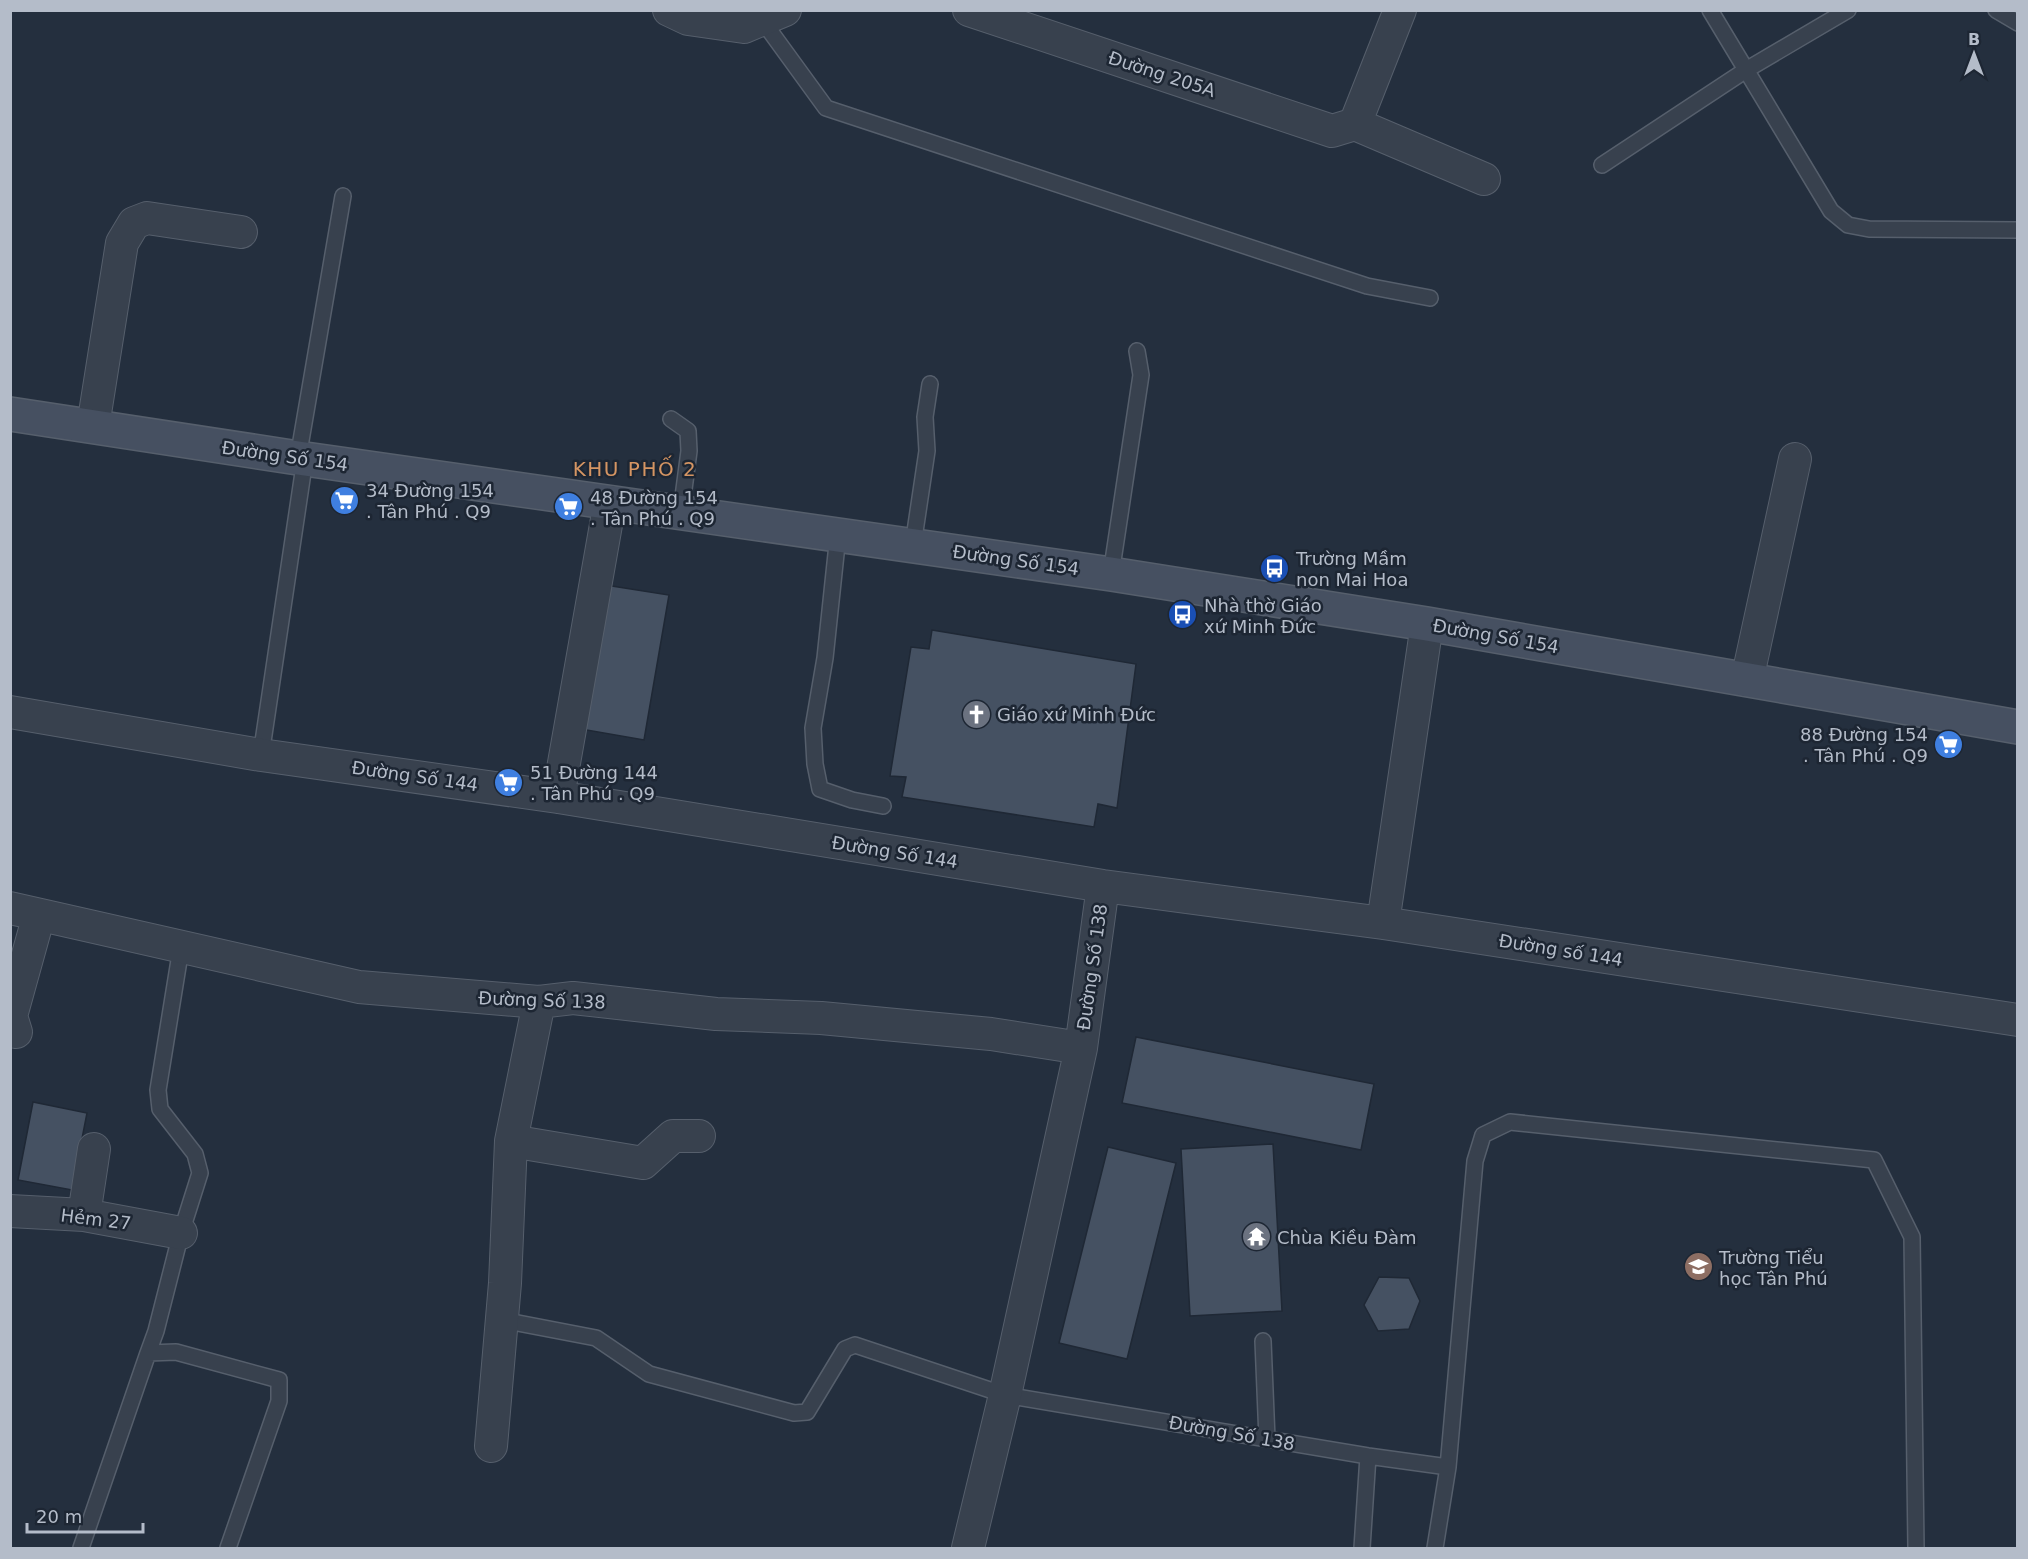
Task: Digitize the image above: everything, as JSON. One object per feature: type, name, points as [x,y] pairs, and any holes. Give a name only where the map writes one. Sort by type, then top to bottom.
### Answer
[{"type":"street","points":[[669,10],[688,19],[744,27],[774,15]]},
{"type":"street","name":"Đường 205A","points":[[969,10],[1332,131],[1355,124]]},
{"type":"street","points":[[1400,10],[1355,124],[1484,179]]},
{"type":"street","points":[[93,426],[122,243],[134,223],[147,218],[241,232]]},
{"type":"street","name":"Đường Số 154","points":[[10,414],[301,459],[1111,574],[1427,624],[2018,727]]},
{"type":"street","points":[[1747,680],[1795,459]]},
{"type":"street","points":[[558,796],[610,502]]},
{"type":"street","points":[[1383,923],[1427,624]]},
{"type":"street","name":"Đường Số 144","points":[[10,712],[261,755],[558,796],[1103,886]]},
{"type":"street","name":"Đường số 144","points":[[1103,886],[1383,923],[2018,1020]]},
{"type":"street","name":"Đường Số 138","points":[[968,1548],[1005,1395],[1081,1048],[1103,886]]},
{"type":"street","points":[[16,1032],[11,1016],[25,911]]},
{"type":"street","name":"Đường Số 138","points":[[25,911],[359,987],[539,1002],[573,998],[716,1014],[821,1018],[991,1034],[1081,1048]]},
{"type":"street","points":[[491,1446],[502,1320],[510,1141],[539,1002]]},
{"type":"street","points":[[510,1141],[643,1163],[673,1136],[699,1136]]},
{"type":"street","points":[[84,1215],[94,1149]]},
{"type":"street","name":"Hẻm 27","points":[[10,1211],[84,1215],[182,1233]]},
{"type":"lane","points":[[1710,10],[1831,211],[1848,225],[1869,229],[2018,230]]},
{"type":"lane","points":[[1602,165],[1746,70],[1848,10]]},
{"type":"lane","points":[[1996,10],[2018,23]]},
{"type":"lane","points":[[774,15],[826,108],[1367,286],[1430,298]]},
{"type":"lane","points":[[261,755],[301,459],[343,196]]},
{"type":"lane","points":[[1111,574],[1141,375],[1137,351]]},
{"type":"lane","points":[[913,545],[927,451],[925,417],[930,384]]},
{"type":"lane","points":[[671,419],[688,431],[689,451],[681,512]]},
{"type":"lane","points":[[838,535],[825,658],[813,728],[815,764],[820,789],[852,800],[883,806]]},
{"type":"lane","points":[[81,1548],[156,1331],[200,1173],[195,1154],[160,1109],[158,1090],[182,948]]},
{"type":"lane","points":[[1435,1548],[1448,1467],[1475,1161],[1483,1135],[1510,1122],[1874,1160],[1912,1237],[1916,1548]]},
{"type":"lane","points":[[502,1320],[596,1338],[649,1374],[794,1413],[807,1412],[845,1348],[855,1345],[1005,1395]]},
{"type":"lane","points":[[1263,1341],[1267,1439]]},
{"type":"lane","points":[[148,1353],[176,1352],[279,1380],[279,1401],[228,1548]]},
{"type":"lane","name":"Đường Số 138","points":[[1005,1395],[1368,1456],[1448,1467]]},
{"type":"lane","points":[[1362,1548],[1368,1456]]},
{"type":"building","points":[[599,584],[669,595],[644,740],[575,728]]},
{"type":"building","points":[[932,630],[1136,664],[1117,808],[1098,804],[1094,827],[902,797],[906,777],[890,776],[911,647],[929,649]]},
{"type":"building","points":[[1136,1037],[1374,1084],[1361,1150],[1122,1103]]},
{"type":"building","points":[[33,1102],[87,1113],[72,1190],[18,1180]]},
{"type":"building","name":"Chùa Kiều Đàm","points":[[1273,1144],[1282,1311],[1190,1316],[1181,1149]]},
{"type":"building","points":[[1108,1147],[1176,1163],[1127,1359],[1059,1343]]},
{"type":"building","points":[[1379,1277],[1409,1278],[1420,1301],[1409,1329],[1378,1331],[1364,1305]]},
{"type":"place","name":"34 Đường 154 . Tân Phú . Q9","points":[[345,500]]},
{"type":"place","name":"48 Đường 154 . Tân Phú . Q9","points":[[569,507]]},
{"type":"place","name":"Trường Mầm non Mai Hoa","points":[[1275,568]]},
{"type":"place","name":"Nhà thờ Giáo xứ Minh Đức","points":[[1183,615]]},
{"type":"place","name":"Giáo xứ Minh Đức","points":[[976,714]]},
{"type":"place","name":"88 Đường 154 . Tân Phú . Q9","points":[[1949,744]]},
{"type":"place","name":"51 Đường 144 . Tân Phú . Q9","points":[[509,782]]},
{"type":"place","name":"Chùa Kiều Đàm","points":[[1256,1237]]},
{"type":"place","name":"Trường Tiểu học Tân Phú","points":[[1698,1267]]},
{"type":"district","name":"KHU PHỐ 2","points":[[635,469]]}]
